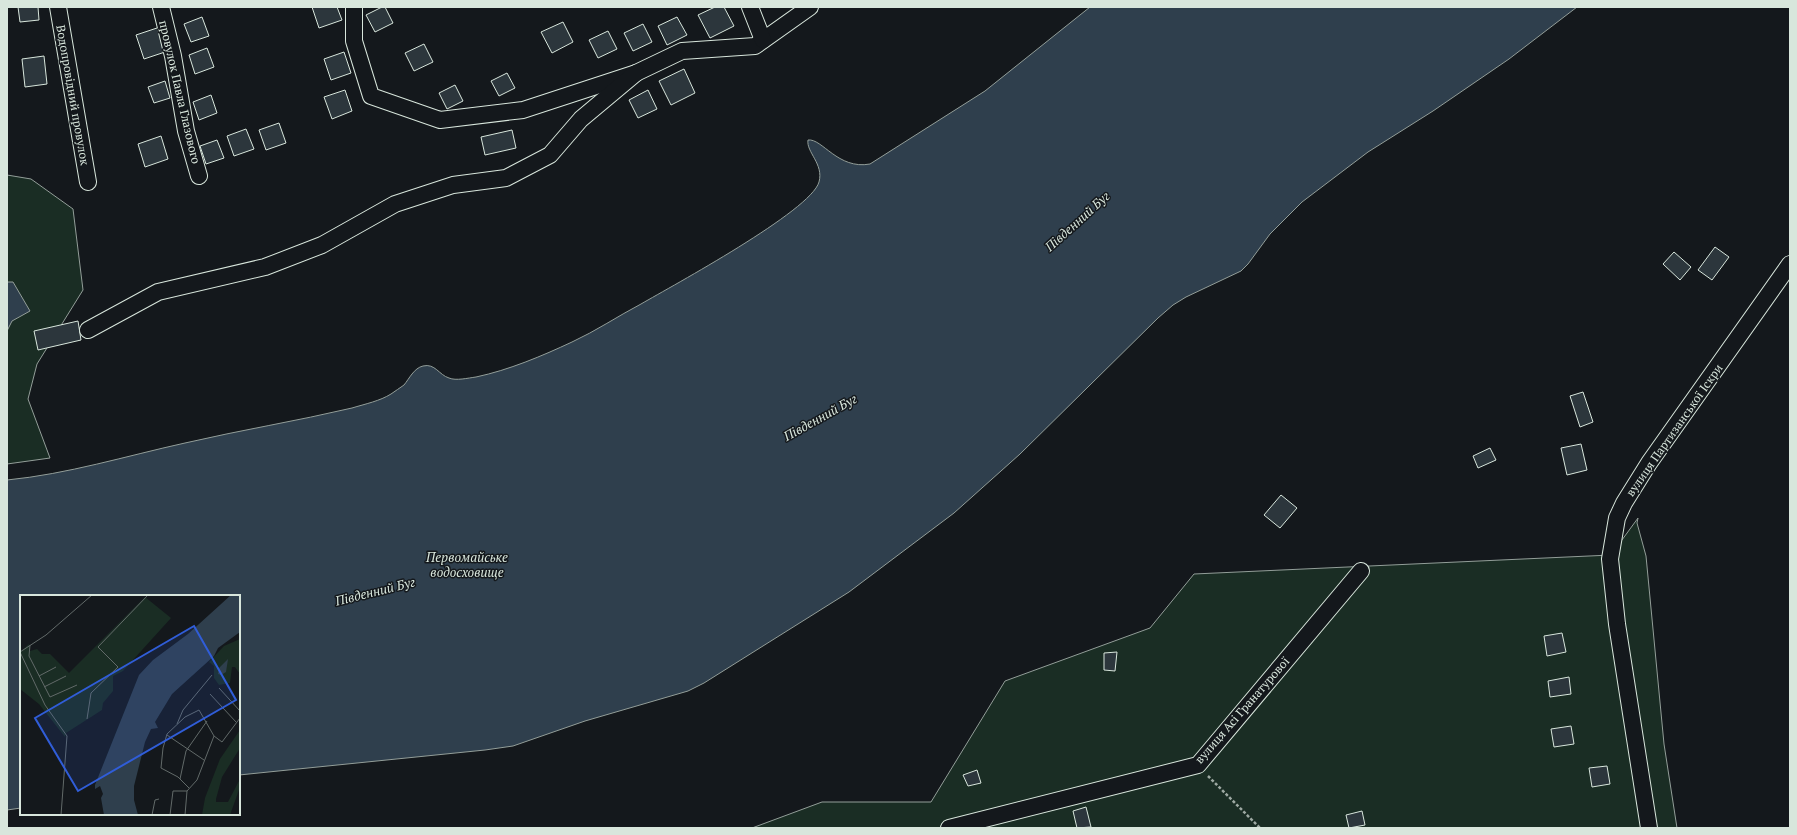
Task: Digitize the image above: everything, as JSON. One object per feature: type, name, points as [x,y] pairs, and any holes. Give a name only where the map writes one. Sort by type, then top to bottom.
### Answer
[{"type":"street","name":"Водопровідний провулок","points":[[58,7],[88,182]]},
{"type":"street","name":"провулок Павла Глазового","points":[[161,7],[186,131],[200,176]]},
{"type":"street","points":[[354,7],[354,41],[371,96],[440,120],[523,110],[636,73],[682,52],[755,46],[810,7]]},
{"type":"street","points":[[750,7],[764,40]]},
{"type":"street","points":[[88,330],[158,292],[265,267],[322,245],[395,204],[453,185],[506,178],[550,155],[581,119],[636,73]]},
{"type":"street","name":"вулиця Партизанської Іскри","points":[[1649,828],[1617,624],[1610,559],[1617,518],[1624,503],[1649,463],[1790,264]]},
{"type":"street","name":"вулиця Асі Гранатурової","points":[[949,828],[1198,765],[1361,571]]},
{"type":"path","points":[[1198,765],[1260,828]]},
{"type":"green space","points":[[7,175],[31,179],[73,209],[83,290],[37,364],[28,399],[50,458],[7,464]]},
{"type":"green space","points":[[1638,518],[1637,523],[1646,556],[1664,744],[1677,828],[752,828],[822,802],[931,802],[1005,681],[1150,628],[1194,574],[1611,555]]},
{"type":"water","name":"Первомайське водосховище","points":[[1090,7],[1577,7],[1509,59],[1433,111],[1368,152],[1302,202],[1270,234],[1241,271],[1186,297],[1173,305],[1020,454],[954,513],[849,592],[704,683],[688,691],[585,721],[513,746],[240,775],[240,595],[20,595],[20,808],[7,810],[7,480],[52,474],[206,438],[352,408],[391,394],[404,385],[414,371],[423,366],[431,366],[449,378],[462,379],[501,371],[525,362],[590,333],[739,247],[792,211],[810,195],[819,182],[819,170],[808,145],[808,140],[819,144],[840,159],[859,165],[870,164],[985,91]]},
{"type":"water","points":[[7,282],[13,282],[30,311],[12,321],[7,331]]},
{"type":"building","points":[[18,7],[38,7],[39,20],[20,22]]},
{"type":"building","points":[[312,7],[337,7],[342,20],[319,28]]},
{"type":"building","points":[[385,7],[393,23],[375,32],[366,15]]},
{"type":"building","points":[[715,7],[724,7],[734,26],[710,38],[698,15]]},
{"type":"building","points":[[202,17],[209,36],[191,42],[184,24]]},
{"type":"building","points":[[677,17],[687,35],[667,45],[658,26]]},
{"type":"building","points":[[563,22],[573,42],[552,53],[541,32]]},
{"type":"building","points":[[643,24],[652,42],[633,51],[624,33]]},
{"type":"building","points":[[160,27],[168,51],[144,59],[136,35]]},
{"type":"building","points":[[608,31],[617,49],[598,58],[589,40]]},
{"type":"building","points":[[424,44],[433,62],[414,71],[405,53]]},
{"type":"building","points":[[207,48],[214,67],[195,74],[189,55]]},
{"type":"building","points":[[344,52],[351,73],[331,80],[324,59]]},
{"type":"building","points":[[44,56],[47,84],[25,87],[22,59]]},
{"type":"building","points":[[684,69],[695,93],[671,105],[659,81]]},
{"type":"building","points":[[507,73],[515,88],[499,96],[491,81]]},
{"type":"building","points":[[165,81],[170,98],[154,103],[148,87]]},
{"type":"building","points":[[455,85],[463,101],[447,109],[439,93]]},
{"type":"building","points":[[345,90],[352,111],[332,119],[324,97]]},
{"type":"building","points":[[648,90],[657,109],[638,118],[629,100]]},
{"type":"building","points":[[211,95],[217,113],[199,120],[193,102]]},
{"type":"building","points":[[279,123],[286,143],[266,150],[259,130]]},
{"type":"building","points":[[246,129],[254,149],[234,156],[227,136]]},
{"type":"building","points":[[512,130],[516,148],[485,155],[481,137]]},
{"type":"building","points":[[161,136],[168,159],[145,167],[138,144]]},
{"type":"building","points":[[217,140],[224,158],[206,164],[200,146]]},
{"type":"building","points":[[1715,247],[1729,257],[1712,280],[1698,270]]},
{"type":"building","points":[[1674,252],[1691,267],[1680,280],[1663,264]]},
{"type":"building","points":[[78,321],[81,340],[38,350],[34,331]]},
{"type":"building","points":[[1583,392],[1593,422],[1580,427],[1570,396]]},
{"type":"building","points":[[1581,444],[1587,470],[1567,475],[1561,448]]},
{"type":"building","points":[[1490,448],[1496,460],[1478,468],[1473,456]]},
{"type":"building","points":[[1281,495],[1297,508],[1280,528],[1264,515]]},
{"type":"building","points":[[1562,633],[1566,652],[1547,656],[1544,636]]},
{"type":"building","points":[[1117,652],[1115,671],[1104,670],[1104,653]]},
{"type":"building","points":[[1569,677],[1571,694],[1550,697],[1548,681]]},
{"type":"building","points":[[1571,726],[1574,744],[1554,747],[1551,729]]},
{"type":"building","points":[[1607,766],[1610,784],[1592,787],[1589,768]]},
{"type":"building","points":[[977,770],[981,783],[968,786],[963,775]]},
{"type":"building","points":[[1086,807],[1091,827],[1077,828],[1073,811]]},
{"type":"building","points":[[1362,811],[1365,825],[1349,828],[1346,815]]},
{"type":"water label","name":"Південний Буг","points":[[1077,221]]},
{"type":"water label","name":"Південний Буг","points":[[820,417]]},
{"type":"water label","name":"Південний Буг","points":[[375,591]]}]
